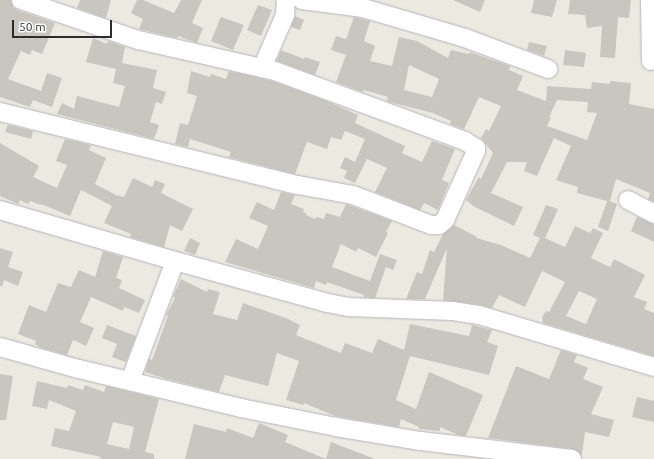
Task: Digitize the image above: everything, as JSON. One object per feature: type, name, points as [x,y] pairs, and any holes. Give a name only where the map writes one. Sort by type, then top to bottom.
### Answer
[{"type":"street","points":[[0,112],[298,185],[353,195],[431,225],[439,225],[445,220],[476,151],[476,148],[465,141],[262,68],[138,40],[21,0]]},
{"type":"street","points":[[262,68],[290,0],[363,8],[465,38],[548,69]]},
{"type":"street","points":[[650,0],[651,61]]},
{"type":"street","points":[[628,200],[654,214]]},
{"type":"street","points":[[0,210],[175,262],[292,294],[348,307],[453,311],[479,315],[654,367]]},
{"type":"street","points":[[130,381],[175,262]]},
{"type":"street","points":[[0,347],[241,408],[336,427],[421,441],[572,459]]},
{"type":"building","points":[[0,0],[11,0],[13,7],[17,10],[55,23],[42,54],[32,50],[30,55],[21,51],[8,79],[41,91],[47,73],[62,78],[52,107],[33,100],[30,107],[0,97]]},
{"type":"building","points":[[80,0],[111,0],[106,18],[77,8]]},
{"type":"building","points":[[137,0],[143,0],[174,13],[181,0],[202,0],[192,23],[203,28],[197,43],[178,36],[177,38],[139,29],[143,19],[131,13]]},
{"type":"building","points":[[453,0],[485,0],[480,12]]},
{"type":"building","points":[[534,0],[557,0],[552,17],[531,13]]},
{"type":"building","points":[[570,0],[631,0],[629,18],[618,17],[615,58],[600,57],[602,26],[587,28],[585,15],[568,14]]},
{"type":"building","points":[[258,5],[272,10],[261,36],[247,30]]},
{"type":"building","points":[[295,16],[304,20],[300,30],[291,27]]},
{"type":"building","points":[[221,17],[244,25],[233,50],[211,41]]},
{"type":"building","points":[[354,17],[370,21],[364,41],[375,46],[370,61],[392,66],[399,37],[417,41],[448,58],[451,50],[469,54],[469,52],[510,66],[509,70],[523,76],[517,90],[546,101],[547,86],[591,89],[592,82],[610,84],[610,81],[631,83],[629,104],[654,109],[654,202],[648,199],[650,193],[616,179],[610,201],[617,204],[608,231],[598,227],[607,201],[577,193],[578,187],[556,180],[571,146],[554,138],[537,176],[524,171],[527,162],[507,162],[491,193],[523,207],[514,226],[473,206],[466,200],[479,177],[481,179],[493,153],[481,138],[486,129],[489,131],[501,106],[479,97],[464,129],[450,124],[451,121],[433,113],[389,102],[387,101],[388,97],[364,90],[363,92],[336,82],[346,55],[331,50],[336,36],[346,39]],"holes":[[[409,65],[439,79],[432,97],[404,90]],[[557,100],[588,102],[587,112],[597,113],[587,140],[547,126],[551,118],[549,117]]]},
{"type":"building","points":[[93,38],[107,44],[108,41],[125,47],[122,63],[157,70],[153,88],[166,92],[162,104],[156,102],[150,122],[159,125],[154,139],[57,114],[62,103],[74,109],[77,96],[119,107],[125,86],[113,83],[116,69],[86,62]]},
{"type":"building","points":[[529,42],[547,46],[544,56],[527,50]]},
{"type":"building","points":[[281,50],[304,59],[305,57],[320,62],[315,75],[277,61]]},
{"type":"building","points":[[565,50],[586,53],[584,67],[563,65]]},
{"type":"building","points":[[191,71],[210,77],[211,74],[226,79],[229,71],[272,81],[329,102],[358,115],[355,123],[405,146],[402,153],[422,162],[432,141],[455,149],[442,180],[449,183],[438,210],[424,203],[420,210],[375,192],[387,168],[367,159],[355,183],[344,178],[347,171],[340,168],[345,157],[355,162],[365,139],[345,131],[341,140],[331,137],[327,149],[307,142],[295,174],[229,157],[231,152],[190,139],[188,147],[175,144],[180,123],[188,125],[197,96],[187,93]]},
{"type":"building","points":[[8,125],[33,131],[31,139],[5,132]]},
{"type":"building","points":[[65,139],[91,145],[89,150],[106,158],[95,184],[116,195],[124,197],[133,178],[152,187],[155,180],[165,184],[161,193],[193,209],[182,231],[170,225],[164,247],[130,237],[131,234],[104,223],[112,206],[81,190],[70,216],[41,204],[30,201],[28,204],[20,200],[18,204],[0,196],[0,143],[39,166],[33,177],[57,188],[67,165],[56,161]]},
{"type":"building","points":[[281,192],[295,195],[291,204],[304,209],[303,212],[306,213],[306,215],[315,219],[317,217],[324,219],[326,213],[340,217],[346,204],[392,221],[386,232],[388,233],[376,257],[358,248],[356,252],[341,244],[332,267],[370,281],[380,254],[397,260],[393,270],[386,267],[375,298],[364,297],[364,295],[327,282],[326,285],[316,281],[314,288],[225,262],[236,239],[258,249],[268,226],[249,218],[257,202],[274,210]]},
{"type":"building","points":[[546,205],[558,209],[545,238],[565,247],[575,226],[590,233],[593,228],[603,233],[591,258],[610,267],[614,259],[645,275],[634,297],[647,302],[644,309],[654,313],[654,356],[543,323],[542,317],[546,311],[549,312],[565,282],[542,271],[525,307],[499,295],[492,308],[443,300],[447,248],[425,299],[406,299],[417,272],[422,274],[430,250],[434,252],[443,234],[454,225],[477,237],[476,238],[501,245],[530,258],[540,238],[533,235]],"holes":[[[579,291],[597,299],[586,324],[566,316]]]},
{"type":"building","points":[[637,217],[654,224],[654,242],[631,231]]},
{"type":"building","points":[[190,238],[200,243],[195,255],[184,251]]},
{"type":"building","points":[[0,248],[13,252],[8,267],[23,272],[18,286],[4,280],[2,286],[0,286]]},
{"type":"building","points":[[103,251],[123,257],[116,278],[122,280],[119,288],[145,300],[139,313],[124,307],[123,311],[91,297],[80,322],[94,328],[86,346],[73,340],[67,355],[42,348],[35,344],[36,341],[18,334],[29,305],[46,312],[58,283],[71,287],[79,270],[95,277]]},
{"type":"building","points":[[181,279],[207,292],[208,289],[220,292],[213,314],[237,320],[243,303],[286,318],[300,325],[296,335],[341,353],[345,343],[372,353],[378,339],[404,350],[410,324],[469,336],[472,325],[492,330],[487,342],[498,346],[489,375],[410,356],[396,400],[416,409],[429,372],[483,395],[466,436],[458,435],[440,427],[440,431],[419,429],[419,427],[401,419],[399,427],[335,416],[304,403],[303,405],[286,400],[299,361],[277,353],[268,386],[225,375],[219,392],[145,372],[149,359],[152,360],[168,316],[166,315],[175,298],[173,297]]},
{"type":"building","points":[[107,325],[136,336],[126,362],[112,357],[117,344],[102,338]]},
{"type":"building","points":[[561,350],[577,355],[574,362],[588,368],[583,379],[603,387],[591,414],[614,420],[609,437],[585,432],[582,455],[573,449],[488,438],[516,366],[549,379]]},
{"type":"building","points":[[0,374],[13,376],[6,420],[0,420]]},
{"type":"building","points":[[37,381],[67,388],[68,385],[83,390],[85,385],[104,392],[106,386],[159,399],[145,452],[154,454],[154,459],[100,459],[101,457],[51,446],[55,428],[69,431],[76,411],[49,400],[47,409],[32,406]],"holes":[[[113,422],[134,427],[129,449],[107,444]]]},
{"type":"building","points":[[637,397],[654,401],[654,422],[632,417]]},
{"type":"building","points":[[259,423],[288,435],[285,442],[326,459],[185,459],[194,424],[226,432],[227,428],[253,438]]},
{"type":"building","points":[[331,442],[375,459],[326,459]]}]
